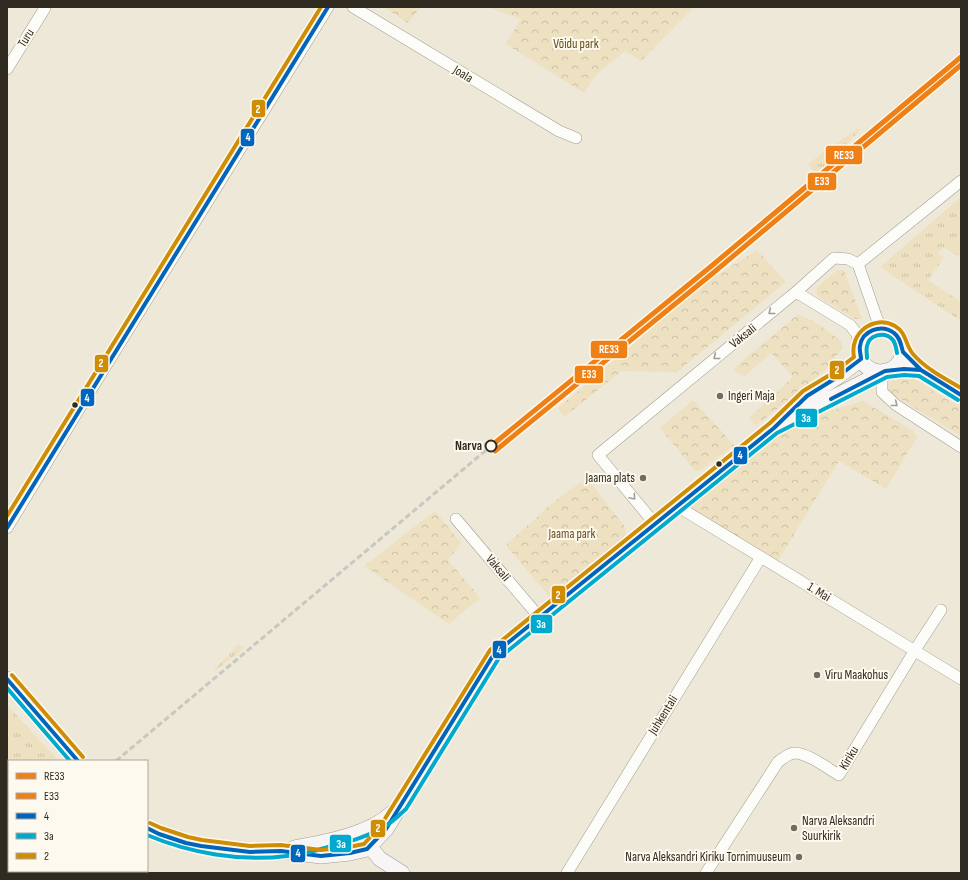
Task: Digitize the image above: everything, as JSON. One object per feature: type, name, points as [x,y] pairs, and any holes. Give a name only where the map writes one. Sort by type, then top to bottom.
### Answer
[{"type":"street","points":[[7,528],[328,7]]},
{"type":"street","name":"Joala","points":[[352,7],[559,131],[576,138]]},
{"type":"street","name":"Turu","points":[[7,69],[45,8]]},
{"type":"street","points":[[882,328],[877,319],[858,264],[961,181]]},
{"type":"street","name":"Vaksali","points":[[655,524],[598,455],[796,292],[834,258],[848,259],[858,264]]},
{"type":"street","points":[[796,292],[850,325],[857,334],[860,352],[865,365],[871,370],[878,372],[904,369],[921,370]]},
{"type":"street","points":[[148,828],[159,834],[186,843],[250,852],[281,851],[321,856],[350,853],[368,847],[386,829],[494,654],[774,428],[807,396],[836,378],[860,352],[862,338],[867,332],[882,328],[888,329],[898,335],[901,340],[903,352],[901,359],[892,369],[774,428]]},
{"type":"street","points":[[903,352],[921,370],[961,395]]},
{"type":"street","points":[[885,372],[882,381],[882,392],[896,405],[961,447]]},
{"type":"street","name":"1. Mai","points":[[677,506],[961,679]]},
{"type":"street","name":"Vaksali","points":[[456,519],[540,618]]},
{"type":"street","name":"Juhkentali","points":[[567,873],[761,557]]},
{"type":"street","name":"Kiriku","points":[[706,873],[778,762],[786,756],[794,753],[804,754],[839,775],[941,610]]},
{"type":"street","points":[[7,679],[77,760]]},
{"type":"street","points":[[281,851],[359,832],[387,818],[401,804]]},
{"type":"street","points":[[359,832],[354,837],[354,844],[358,848],[368,847]]},
{"type":"street","points":[[368,847],[380,860],[402,873]]},
{"type":"green space","points":[[383,7],[421,7],[408,23]]},
{"type":"green space","name":"Võidu park","points":[[487,7],[694,7],[641,61],[625,51],[595,76],[584,93],[506,44],[521,19]]},
{"type":"green space","points":[[859,128],[860,130],[838,154],[815,174],[808,164]]},
{"type":"green space","points":[[961,197],[961,258],[944,248],[937,253],[944,258],[928,280],[961,302],[961,321],[880,267]]},
{"type":"green space","points":[[757,250],[786,282],[677,372],[622,371],[564,417],[558,408],[705,283]]},
{"type":"green space","points":[[837,270],[844,270],[862,319],[855,319],[819,297],[816,291],[817,287]]},
{"type":"green space","points":[[797,315],[815,322],[842,342],[842,349],[824,371],[756,426],[749,418],[793,377],[771,353],[745,376],[733,369]]},
{"type":"green space","points":[[900,370],[961,408],[961,436],[884,389]]},
{"type":"green space","points":[[693,400],[734,445],[701,470],[695,471],[660,428]]},
{"type":"green space","points":[[863,401],[912,430],[917,437],[886,489],[839,461],[776,564],[683,506],[775,433],[819,414]]},
{"type":"green space","name":"Jaama park","points":[[585,479],[590,482],[625,527],[626,533],[623,538],[549,596],[508,548],[507,544],[545,509]]},
{"type":"green space","points":[[435,511],[461,543],[448,560],[480,598],[449,624],[364,566]]},
{"type":"green space","points":[[239,644],[244,648],[215,671],[214,670]]},
{"type":"green space","points":[[7,705],[58,760],[8,760],[7,785]]},
{"type":"railway","points":[[117,760],[491,446]]},
{"type":"transit line","name":"2","points":[[7,516],[321,7]]},
{"type":"transit line","name":"4","points":[[7,528],[328,7]]},
{"type":"transit line","name":"RE33","points":[[491,446],[709,268],[961,57]]},
{"type":"transit line","name":"E33","points":[[495,451],[713,273],[961,65]]},
{"type":"transit line","name":"2","points":[[150,823],[188,837],[250,846],[281,845],[321,850],[364,844],[381,825],[490,650],[770,423],[803,391],[833,373],[854,357],[853,348],[855,340],[859,333],[865,328],[871,324],[879,322],[895,326],[902,332],[910,350],[918,359],[936,373],[961,388]]},
{"type":"transit line","name":"4","points":[[861,359],[860,348],[864,336],[873,330],[878,329],[889,330],[894,333],[900,341],[903,352]]},
{"type":"transit line","name":"3a","points":[[867,358],[868,342],[877,335],[885,335],[892,339],[897,353]]},
{"type":"transit line","name":"4","points":[[903,352],[921,370],[961,395]]},
{"type":"transit line","name":"4","points":[[148,828],[159,834],[186,843],[250,852],[281,851],[321,856],[350,853],[367,849],[386,829],[494,654],[774,428],[807,396],[836,378],[861,359]]},
{"type":"transit line","name":"4","points":[[831,399],[885,371],[904,369],[921,370]]},
{"type":"transit line","name":"3a","points":[[148,835],[180,847],[198,851],[233,857],[269,858],[302,854],[357,839],[378,830],[391,822],[406,809],[499,658],[777,433],[887,377],[904,375],[919,376],[958,400]]},
{"type":"transit line","name":"2","points":[[12,675],[83,757]]},
{"type":"transit line","name":"4","points":[[7,679],[77,760]]},
{"type":"transit line","name":"3a","points":[[7,688],[69,760]]},
{"type":"place","name":"Ingeri Maja","points":[[720,396]]},
{"type":"place","name":"Narva","points":[[491,446]]},
{"type":"place","name":"Jaama plats","points":[[643,478]]},
{"type":"place","name":"Viru Maakohus","points":[[817,675]]},
{"type":"place","name":"Narva Aleksandri Suurkirik","points":[[794,828]]},
{"type":"place","name":"Narva Aleksandri Kiriku Tornimuuseum","points":[[799,857]]}]
